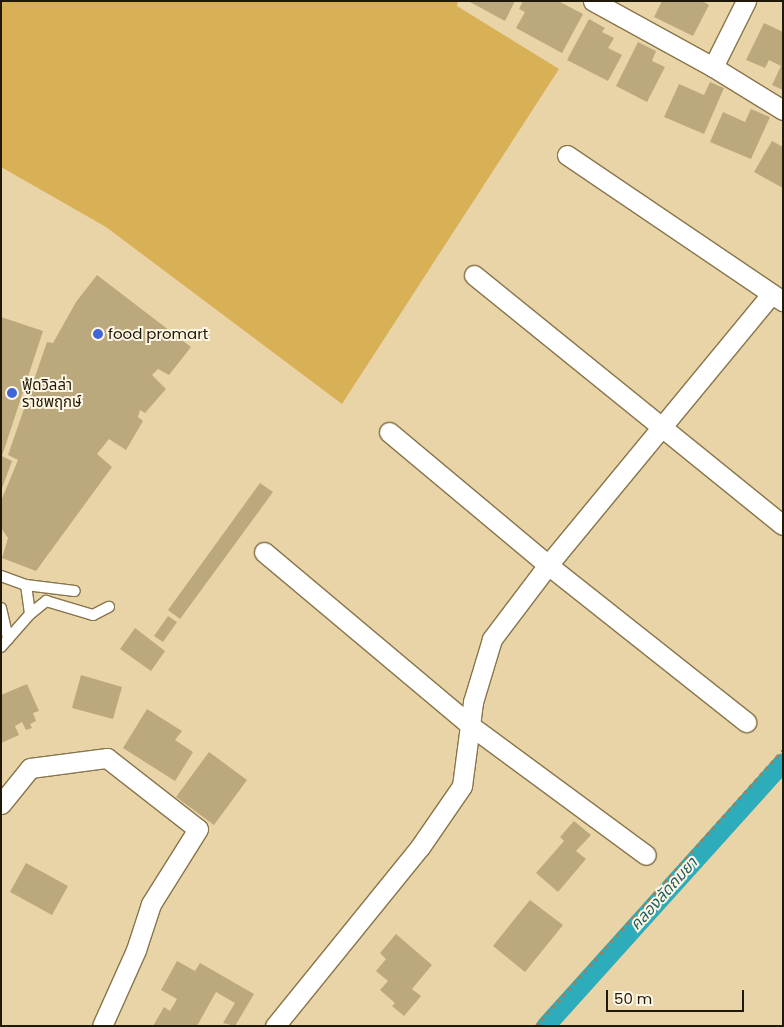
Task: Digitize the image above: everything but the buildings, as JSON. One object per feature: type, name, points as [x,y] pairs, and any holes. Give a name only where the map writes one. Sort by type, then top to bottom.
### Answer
[{"type":"street","points":[[593,1],[713,67],[783,110]]},
{"type":"street","points":[[713,67],[746,1]]},
{"type":"street","points":[[275,1026],[420,847],[462,786],[473,702],[492,639],[548,565],[663,426],[777,298],[567,155]]},
{"type":"street","points":[[474,275],[783,525]]},
{"type":"street","points":[[389,432],[548,565],[746,722]]},
{"type":"street","points":[[264,552],[471,726],[646,855]]},
{"type":"street","points":[[1,804],[30,768],[107,758],[198,829],[151,904],[136,950],[102,1026]]},
{"type":"lane","points":[[1,576],[26,585],[75,591]]},
{"type":"lane","points":[[26,585],[30,614]]},
{"type":"lane","points":[[4,643],[30,614],[46,600],[93,614],[108,606]]},
{"type":"lane","points":[[1,608],[4,643]]},
{"type":"path","points":[[536,1026],[783,750]]},
{"type":"shaded area","points":[[1,1],[458,1],[457,6],[559,69],[342,404],[106,227],[1,167]]},
{"type":"waterway","name":"คลองลัดถมยา","points":[[545,1026],[783,762]]},
{"type":"place","name":"food promart","points":[[98,334]]},
{"type":"place","name":"ฟู้ดวิลล่า ราชพฤกษ์","points":[[12,393]]}]
